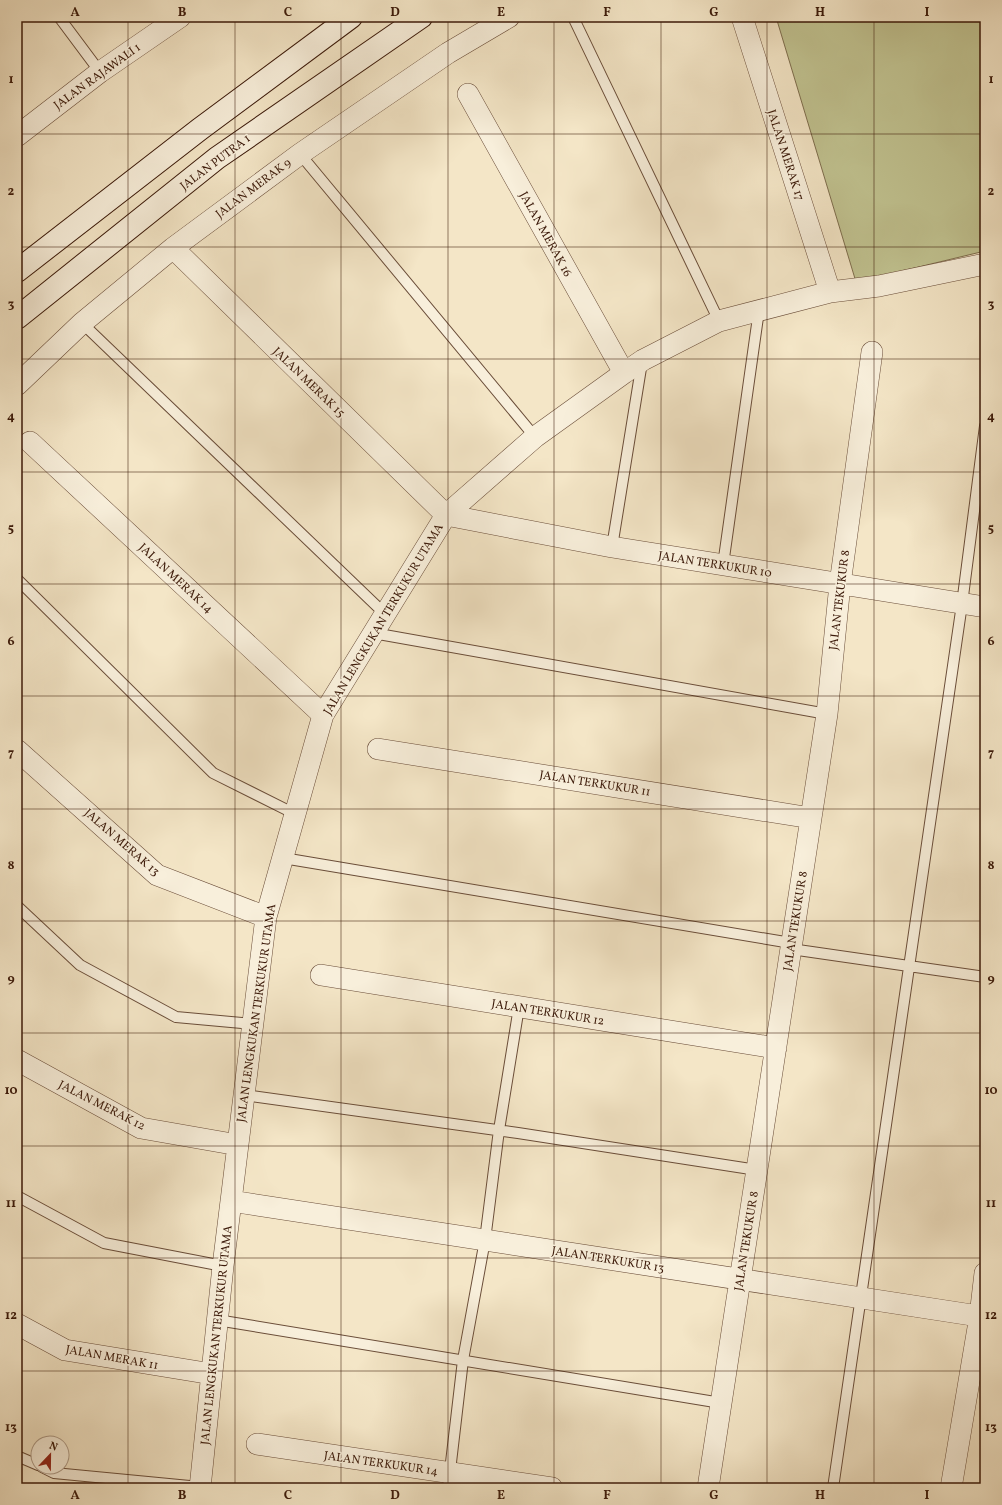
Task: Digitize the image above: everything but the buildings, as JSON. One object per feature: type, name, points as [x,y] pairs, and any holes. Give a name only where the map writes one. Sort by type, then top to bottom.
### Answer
[{"type":"main road","points":[[17,271],[200,129],[351,17]]},
{"type":"main road","name":"JALAN PUTRA 1","points":[[17,318],[217,158],[421,17]]},
{"type":"street","name":"JALAN RAJAWALI 1","points":[[17,136],[100,72],[180,17]]},
{"type":"street","name":"JALAN MERAK 9","points":[[17,385],[82,323],[173,248],[300,154],[448,53],[509,17]]},
{"type":"street","name":"JALAN MERAK 17","points":[[742,17],[830,292]]},
{"type":"street","name":"JALAN MERAK 16","points":[[468,94],[624,373]]},
{"type":"street","name":"JALAN MERAK 15","points":[[173,248],[446,515]]},
{"type":"street","name":"JALAN LENGKUKAN TERKUKUR UTAMA","points":[[200,1487],[223,1266],[266,916],[323,715],[446,515],[535,437],[624,373],[643,360],[719,322],[830,292],[879,286],[985,264]]},
{"type":"street","name":"JALAN TEKUKUR 8","points":[[708,1488],[827,714],[840,584],[872,352]]},
{"type":"street","name":"JALAN MERAK 14","points":[[30,442],[323,715]]},
{"type":"street","name":"JALAN TERKUKUR 10","points":[[446,515],[612,547],[985,607]]},
{"type":"street","name":"JALAN TERKUKUR 11","points":[[378,749],[811,818]]},
{"type":"street","name":"JALAN MERAK 13","points":[[18,753],[157,875],[266,916]]},
{"type":"street","name":"JALAN TERKUKUR 12","points":[[321,975],[776,1048]]},
{"type":"street","name":"JALAN MERAK 12","points":[[17,1060],[141,1128],[238,1145]]},
{"type":"street","name":"JALAN TERKUKUR 13","points":[[231,1200],[982,1317]]},
{"type":"street","points":[[951,1488],[982,1317],[985,1273]]},
{"type":"street","name":"JALAN MERAK 11","points":[[17,1324],[65,1350],[212,1374]]},
{"type":"street","name":"JALAN TERKUKUR 14","points":[[257,1444],[449,1480],[552,1488]]},
{"type":"lane","points":[[59,17],[100,72]]},
{"type":"lane","points":[[573,17],[719,322]]},
{"type":"lane","points":[[300,154],[535,437]]},
{"type":"lane","points":[[723,565],[759,310]]},
{"type":"lane","points":[[82,323],[385,614]]},
{"type":"lane","points":[[612,547],[643,360]]},
{"type":"lane","points":[[833,1488],[962,604],[985,426]]},
{"type":"lane","points":[[17,579],[213,773],[295,814]]},
{"type":"lane","points":[[373,633],[827,714]]},
{"type":"lane","points":[[282,858],[791,946],[985,977]]},
{"type":"lane","points":[[17,906],[80,965],[176,1017],[253,1024]]},
{"type":"lane","points":[[449,1480],[463,1360],[485,1240],[499,1130],[519,1007]]},
{"type":"lane","points":[[244,1095],[499,1130],[757,1170]]},
{"type":"lane","points":[[17,1196],[104,1243],[223,1266]]},
{"type":"lane","points":[[217,1320],[721,1403]]},
{"type":"lane","points":[[17,1456],[30,1462]]},
{"type":"lane","points":[[70,1475],[200,1487]]},
{"type":"green space","points":[[776,17],[985,17],[985,251],[856,282]]}]
